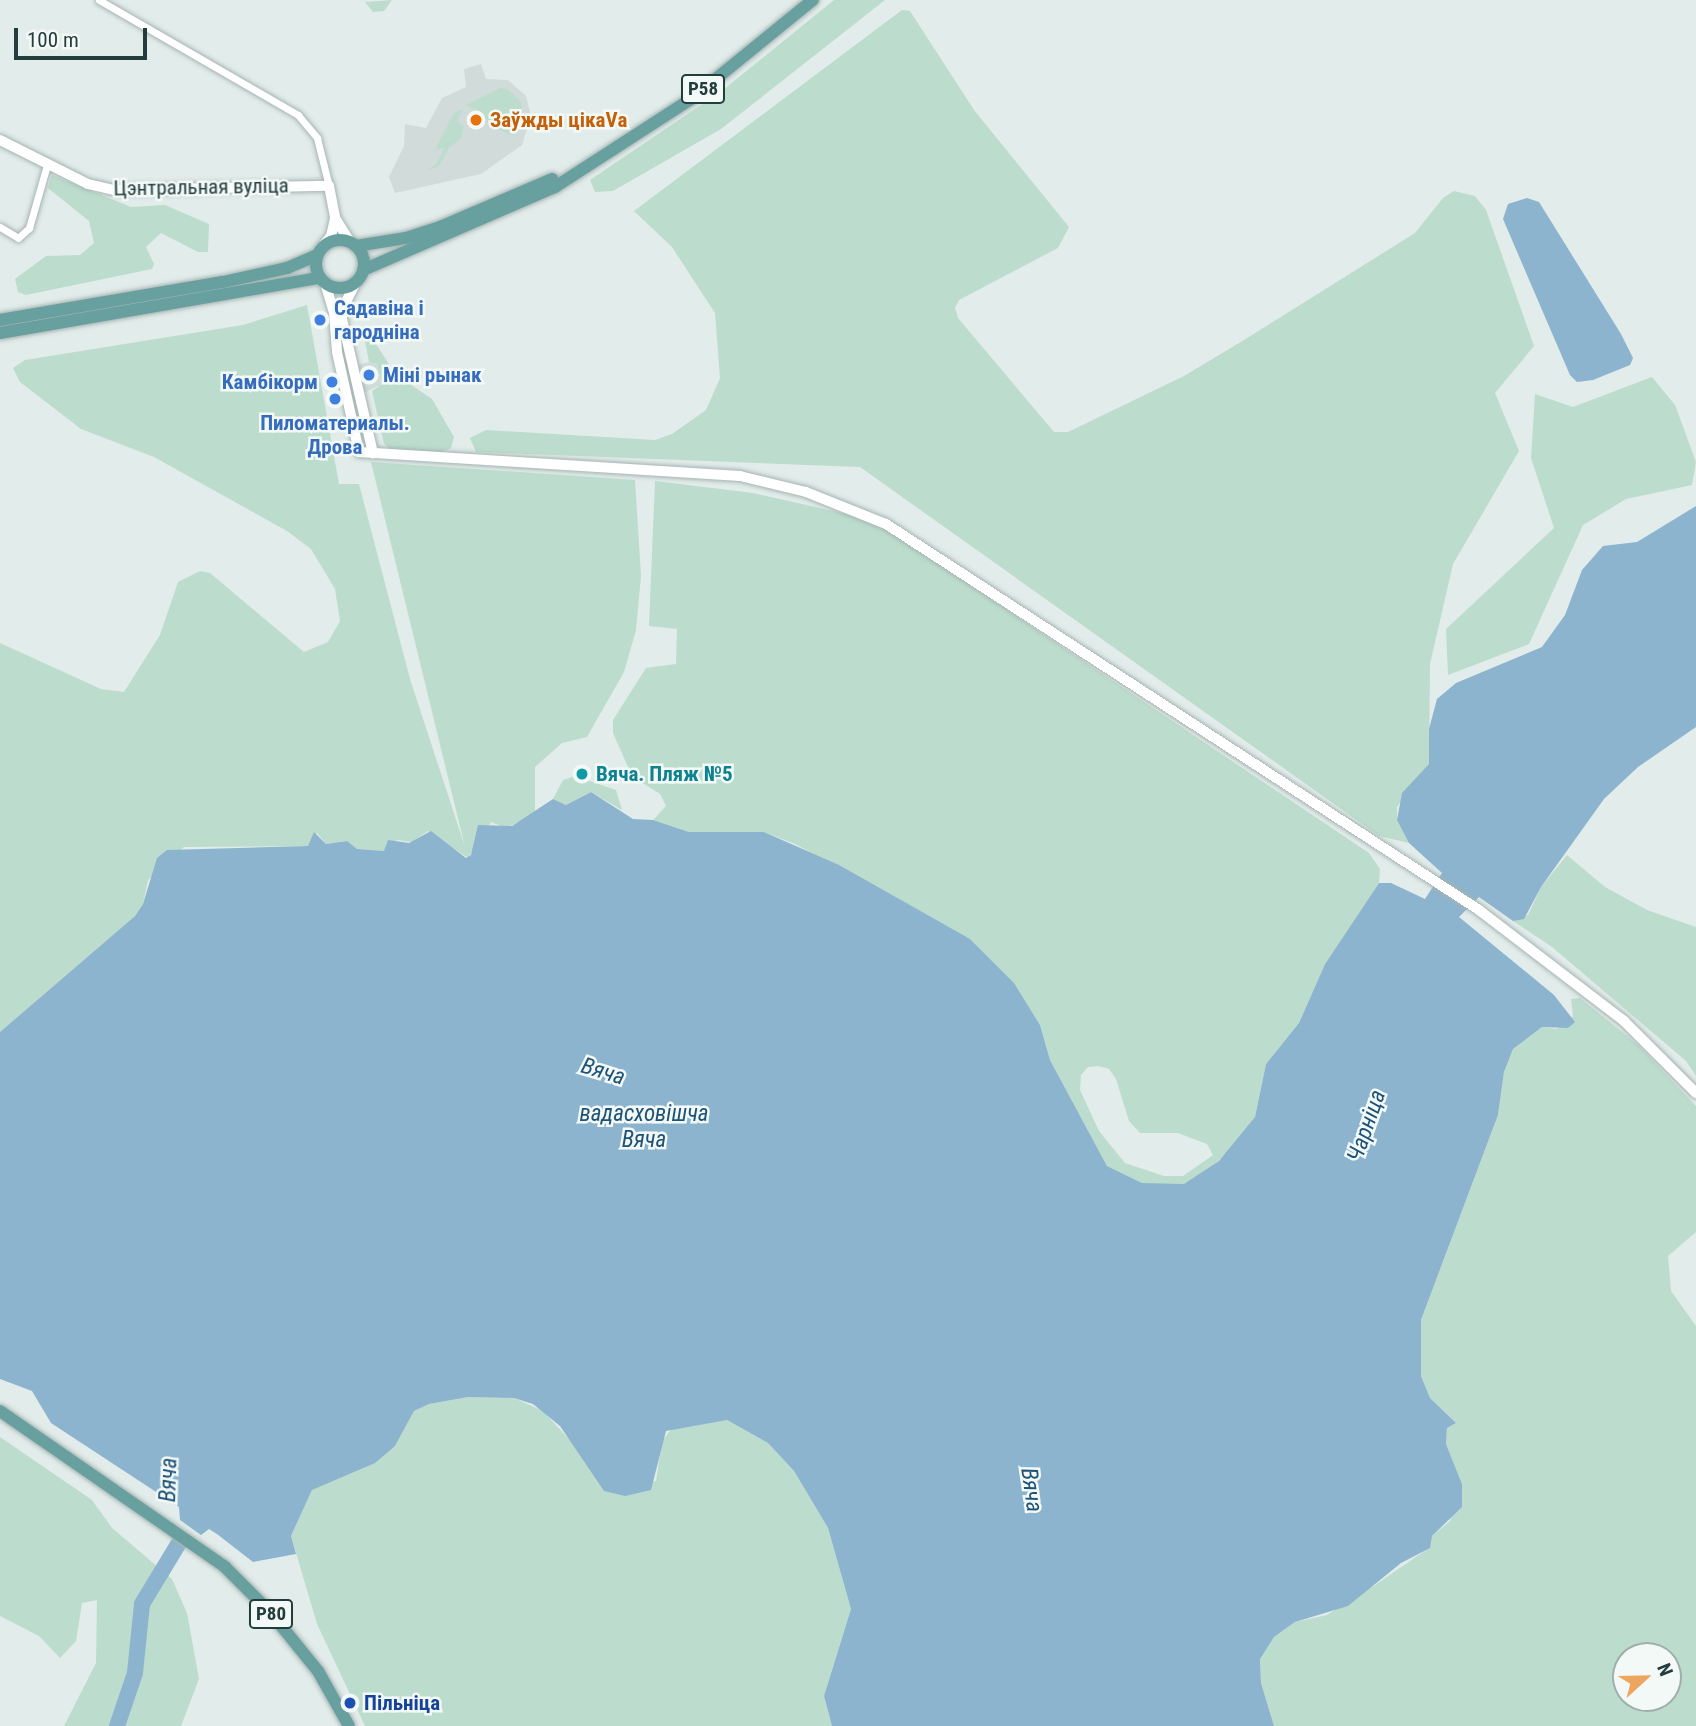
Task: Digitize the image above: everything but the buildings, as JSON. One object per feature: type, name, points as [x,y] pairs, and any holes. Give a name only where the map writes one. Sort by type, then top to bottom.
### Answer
[{"type":"main road","name":"Р58","points":[[0,333],[323,281],[337,288],[527,201],[576,172],[691,99],[813,0]]},
{"type":"main road","name":"Р58","points":[[0,320],[223,282],[287,268],[319,252],[334,240],[353,244],[406,238],[440,228],[576,172]]},
{"type":"main road","points":[[353,244],[360,276]]},
{"type":"main road","points":[[319,252],[323,281]]},
{"type":"main road","name":"Р80","points":[[0,1411],[225,1567],[270,1612],[318,1671],[349,1726]]},
{"type":"street","points":[[99,0],[298,115],[317,138],[335,218],[331,236],[319,252]]},
{"type":"street","name":"Цэнтральная вуліца","points":[[0,140],[47,165],[102,188],[129,192],[329,186]]},
{"type":"street","points":[[0,227],[18,238],[29,228],[47,165]]},
{"type":"street","points":[[335,218],[353,244]]},
{"type":"street","points":[[360,276],[342,310],[342,319],[373,453]]},
{"type":"street","points":[[323,281],[334,312],[337,352],[359,452],[703,472],[754,480],[851,507],[952,564],[1479,910],[1624,1021],[1696,1093]]},
{"type":"shaded area","points":[[481,64],[486,79],[508,80],[526,96],[531,116],[522,145],[481,174],[395,193],[389,177],[404,146],[405,124],[426,128],[442,98],[466,87],[464,69]]},
{"type":"shaded area","name":"Міні рынак","points":[[369,362],[377,364],[382,384],[364,393],[357,365]]},
{"type":"green space","points":[[392,0],[384,11],[373,12],[365,2]]},
{"type":"green space","points":[[834,0],[885,0],[721,129],[613,191],[595,192],[590,180],[723,90]]},
{"type":"green space","points":[[902,10],[910,11],[974,110],[1069,227],[1058,248],[959,300],[955,308],[958,318],[1054,432],[1068,432],[1184,376],[1244,340],[1415,233],[1443,198],[1454,191],[1475,196],[1486,210],[1534,346],[1495,393],[1519,451],[1453,564],[1430,664],[1429,764],[1397,807],[1397,819],[1409,843],[1379,836],[860,467],[476,452],[470,438],[486,430],[655,440],[672,434],[706,410],[720,378],[715,313],[672,247],[634,211]]},
{"type":"green space","points":[[500,88],[508,89],[521,102],[523,116],[510,135],[480,119],[481,112],[466,105]]},
{"type":"green space","points":[[463,109],[457,121],[464,127],[460,139],[449,148],[438,167],[427,170],[437,163],[444,148],[435,150],[454,113]]},
{"type":"green space","points":[[52,175],[131,207],[165,205],[209,224],[208,252],[198,252],[161,233],[146,247],[154,264],[152,269],[26,295],[18,292],[15,279],[46,256],[80,255],[94,243],[89,221],[48,188]]},
{"type":"green space","points":[[307,305],[339,484],[359,484],[410,679],[465,847],[371,462],[635,480],[641,576],[636,630],[624,672],[587,737],[562,743],[535,767],[535,814],[506,828],[491,822],[468,858],[428,831],[412,842],[397,840],[384,851],[357,849],[346,841],[326,844],[317,833],[308,846],[184,847],[148,880],[143,904],[135,916],[0,1032],[0,643],[101,689],[124,692],[160,635],[178,582],[200,571],[210,573],[304,652],[328,642],[340,621],[335,589],[311,549],[287,531],[154,457],[81,429],[20,382],[13,368],[25,360],[243,325]]},
{"type":"green space","points":[[364,336],[371,336],[395,374],[432,399],[454,437],[451,448],[442,452],[393,451],[384,444],[372,391],[382,384],[377,364],[369,362]]},
{"type":"green space","points":[[1652,377],[1675,405],[1696,462],[1692,485],[1626,499],[1583,525],[1529,644],[1448,675],[1446,629],[1554,528],[1531,458],[1535,394],[1573,407]]},
{"type":"green space","points":[[655,481],[753,493],[873,520],[1369,853],[1380,869],[1379,883],[1325,964],[1299,1023],[1266,1064],[1255,1117],[1239,1142],[1203,1175],[1184,1184],[1142,1183],[1107,1166],[1050,1060],[1040,1025],[1014,984],[969,939],[795,844],[764,832],[689,832],[653,820],[666,806],[660,794],[632,776],[613,733],[613,720],[646,668],[676,664],[677,629],[649,626]],"holes":[[[1088,1067],[1109,1069],[1116,1079],[1129,1121],[1140,1133],[1178,1133],[1207,1144],[1213,1155],[1183,1176],[1164,1176],[1125,1163],[1099,1131],[1080,1090],[1081,1075]]]},
{"type":"green space","points":[[575,776],[616,790],[622,810],[591,792],[566,805],[553,799],[563,780]]},
{"type":"green space","points":[[1567,855],[1605,887],[1647,910],[1696,927],[1696,1076],[1686,1061],[1552,947],[1513,921],[1528,915],[1541,887]]},
{"type":"green space","points":[[1580,998],[1638,1045],[1696,1106],[1696,1232],[1668,1256],[1671,1291],[1696,1326],[1696,1726],[1274,1726],[1261,1683],[1260,1658],[1274,1637],[1295,1622],[1327,1615],[1375,1585],[1429,1548],[1432,1536],[1450,1521],[1462,1484],[1446,1444],[1447,1428],[1456,1423],[1430,1398],[1421,1376],[1421,1320],[1498,1115],[1504,1072],[1513,1049],[1542,1027],[1557,1029],[1573,1016],[1571,999]]},
{"type":"green space","points":[[468,1397],[514,1398],[543,1411],[587,1459],[604,1491],[656,1481],[662,1441],[674,1426],[727,1420],[768,1443],[794,1471],[828,1528],[851,1609],[824,1696],[832,1726],[365,1726],[317,1624],[291,1536],[312,1490],[395,1446],[414,1411],[429,1404]]},
{"type":"green space","points":[[0,1437],[92,1500],[112,1528],[172,1579],[187,1613],[199,1679],[181,1726],[64,1726],[96,1663],[97,1600],[82,1603],[76,1641],[60,1658],[39,1636],[0,1616]]},
{"type":"water","points":[[1527,198],[1539,202],[1621,334],[1633,358],[1630,365],[1593,380],[1577,382],[1570,375],[1503,219],[1508,204]]},
{"type":"water","name":"вадасховішча Вяча","points":[[1696,506],[1696,727],[1638,767],[1604,799],[1541,887],[1524,919],[1513,921],[1479,897],[1459,917],[1554,995],[1575,1022],[1568,1028],[1542,1027],[1513,1049],[1504,1072],[1498,1115],[1421,1320],[1421,1376],[1430,1398],[1456,1423],[1447,1428],[1446,1444],[1462,1484],[1462,1507],[1432,1536],[1430,1548],[1401,1563],[1348,1606],[1295,1622],[1274,1637],[1260,1659],[1261,1683],[1274,1726],[832,1726],[824,1696],[851,1609],[828,1528],[794,1471],[768,1443],[727,1420],[666,1431],[651,1490],[625,1496],[604,1491],[560,1426],[533,1404],[514,1398],[468,1397],[429,1404],[414,1411],[395,1446],[375,1463],[312,1490],[291,1536],[296,1554],[253,1562],[209,1529],[201,1535],[180,1520],[179,1507],[51,1423],[32,1391],[0,1379],[0,1032],[135,916],[143,904],[157,858],[167,850],[308,846],[314,832],[326,844],[347,841],[357,849],[384,851],[388,840],[409,843],[431,831],[466,858],[471,855],[478,825],[512,826],[553,799],[566,805],[591,792],[633,819],[653,820],[689,832],[764,832],[839,865],[970,939],[1014,983],[1040,1025],[1050,1060],[1107,1166],[1142,1183],[1184,1184],[1219,1161],[1255,1117],[1266,1064],[1299,1023],[1325,964],[1379,883],[1391,883],[1425,899],[1442,873],[1409,843],[1397,820],[1402,793],[1429,764],[1429,729],[1437,699],[1456,683],[1542,647],[1565,615],[1582,570],[1603,546],[1637,542]]},
{"type":"waterway","name":"Вяча","points":[[117,1726],[135,1673],[142,1604],[179,1543]]},
{"type":"place","name":"Заўжды цікаVа","points":[[476,120]]},
{"type":"place","name":"Садавіна і гародніна","points":[[320,320]]},
{"type":"place","name":"Міні рынак","points":[[369,375]]},
{"type":"place","name":"Камбікорм","points":[[332,382]]},
{"type":"place","name":"Пиломатериалы. Дрова","points":[[335,399]]},
{"type":"place","name":"Вяча. Пляж №5","points":[[582,774]]},
{"type":"place","name":"Пільніца","points":[[350,1703]]},
{"type":"water label","name":"Чарніца","points":[[1367,1126]]}]
